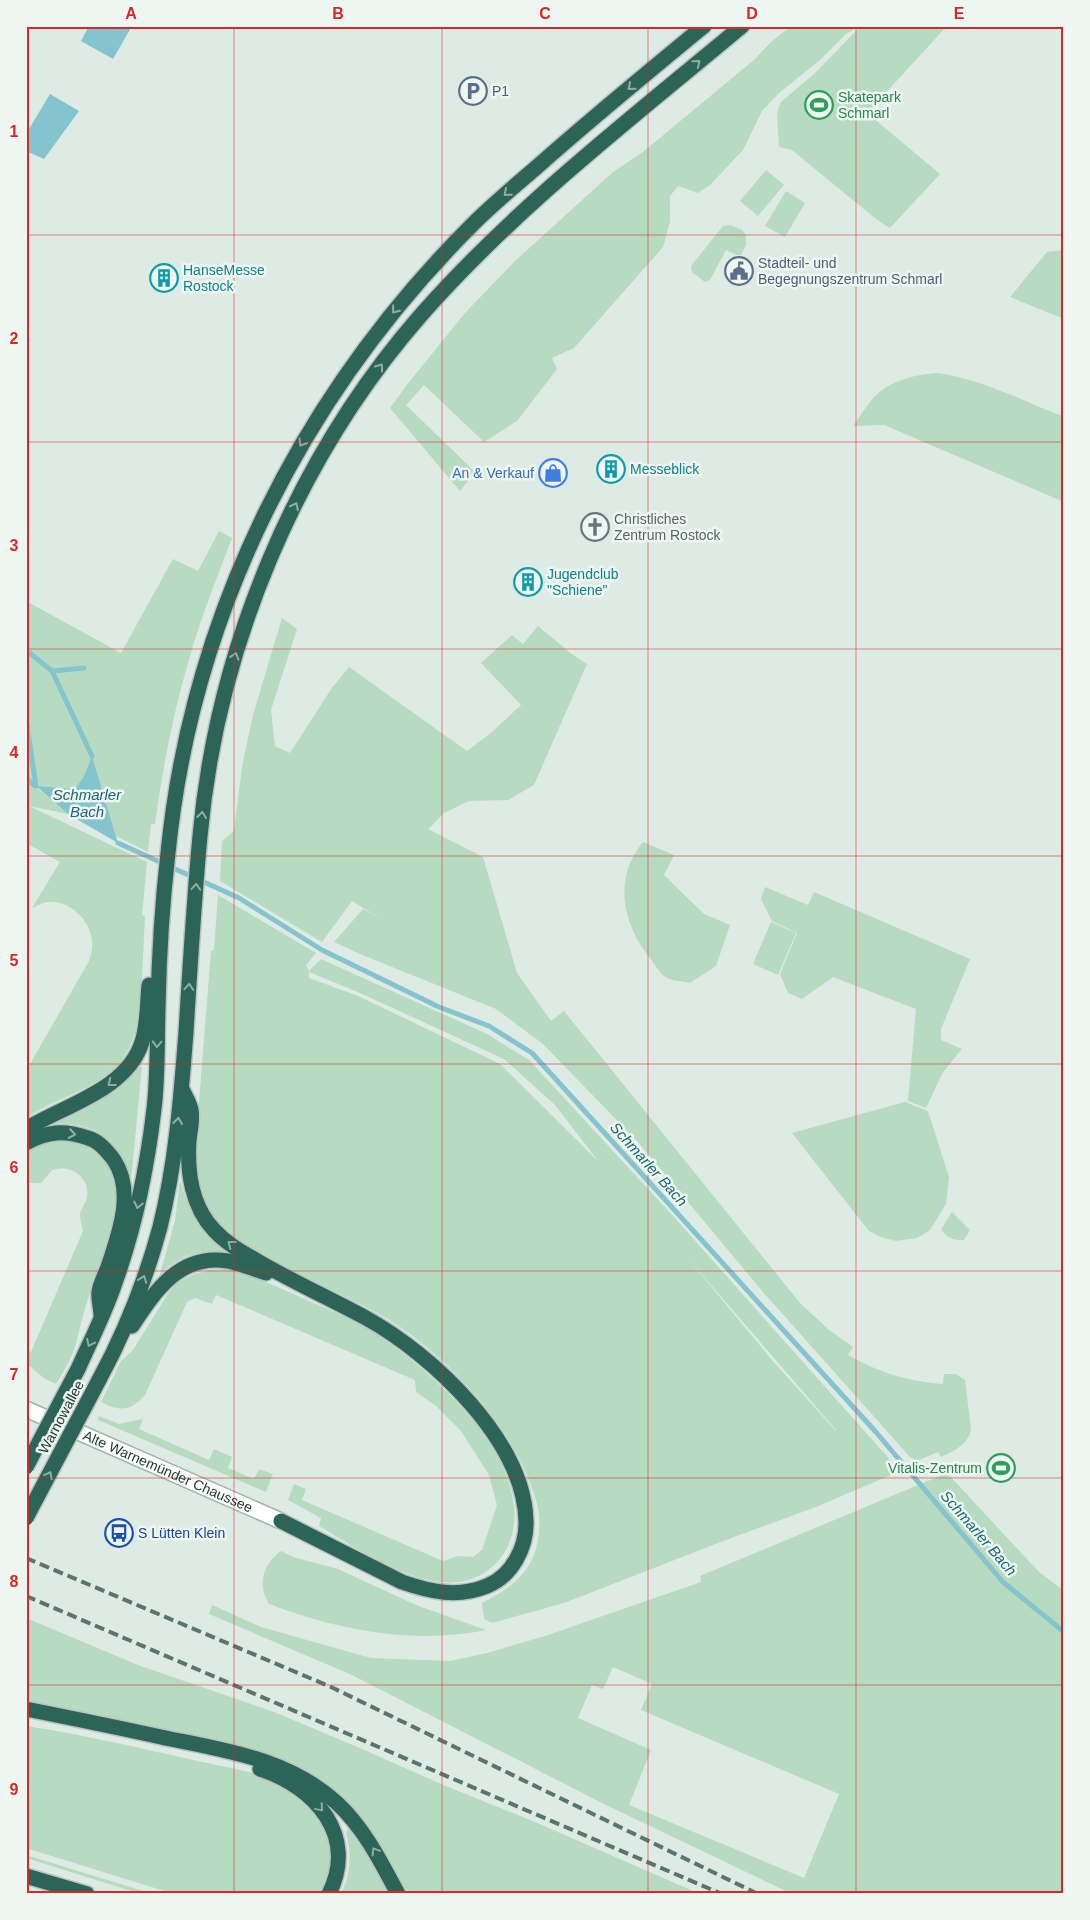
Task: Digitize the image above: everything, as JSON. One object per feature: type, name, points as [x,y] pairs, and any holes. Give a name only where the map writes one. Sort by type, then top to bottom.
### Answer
[{"type":"highway","points":[[668,56],[686,26]]},
{"type":"highway","points":[[26,1130],[47,1117],[103,1089],[128,1067],[142,1043],[146,1028],[150,974],[160,943],[177,778],[210,649],[226,602],[276,490],[318,416],[380,329],[420,280],[476,220],[567,140],[704,26]]},
{"type":"highway","points":[[111,1357],[151,1258],[160,1224],[176,1140],[182,1088],[198,864],[206,783],[213,743],[222,703],[248,615],[262,576],[296,504],[312,471],[338,428],[392,351],[457,276],[497,236],[592,150],[742,26]]},
{"type":"highway","name":"Warnowallee","points":[[26,1467],[78,1369],[102,1317],[115,1285],[136,1217],[155,1104],[160,943]]},
{"type":"highway","points":[[182,1088],[192,1111],[189,1143],[190,1174],[200,1209],[214,1230],[233,1246],[287,1279],[367,1319],[421,1356],[450,1382],[479,1414],[506,1452],[522,1492],[526,1508],[525,1538],[522,1550],[513,1564],[490,1585],[472,1592],[452,1594],[422,1589],[402,1582],[281,1522]]},
{"type":"highway","points":[[26,1144],[44,1134],[59,1132],[76,1134],[94,1140],[106,1150],[119,1168],[124,1185],[124,1199],[122,1216],[112,1254],[99,1292],[102,1317]]},
{"type":"highway","points":[[111,1357],[144,1307],[172,1275],[190,1265],[207,1260],[228,1261],[287,1279]]},
{"type":"highway","name":"Warnowallee","points":[[26,1518],[111,1357]]},
{"type":"highway","points":[[26,1709],[231,1752],[265,1761],[291,1771],[313,1784],[337,1803],[360,1828],[384,1866],[398,1894]]},
{"type":"highway","points":[[26,1718],[238,1763],[263,1770],[288,1782],[308,1795],[322,1810],[332,1825],[338,1844],[339,1861],[335,1882],[330,1894]]},
{"type":"highway","points":[[26,1876],[87,1894]]},
{"type":"street","name":"Alte Warnemünder Chaussee","points":[[26,1409],[281,1522]]},
{"type":"green space","points":[[791,26],[859,26],[846,34],[821,59],[778,94],[762,111],[743,150],[710,185],[698,193],[678,186],[670,196],[670,222],[663,247],[574,348],[552,358],[557,369],[517,421],[484,442],[424,385],[406,405],[475,472],[460,491],[390,408],[465,313],[515,261],[613,172],[643,152],[755,59],[771,42]]},
{"type":"green space","points":[[861,26],[947,26],[867,113],[940,174],[890,228],[876,219],[792,150],[779,147],[777,113],[781,102],[815,73]]},
{"type":"green space","points":[[766,170],[784,185],[758,216],[740,201]]},
{"type":"green space","points":[[786,191],[805,203],[785,237],[765,226]]},
{"type":"green space","points":[[730,225],[742,230],[746,235],[746,245],[741,255],[726,250],[710,280],[705,282],[692,272],[691,266],[723,226]]},
{"type":"green space","points":[[1064,250],[1064,319],[1010,297],[1047,252]]},
{"type":"green space","points":[[938,373],[986,385],[1064,417],[1064,502],[884,425],[853,426],[877,394],[892,384],[910,377]]},
{"type":"green space","points":[[219,531],[232,538],[191,651],[167,749],[155,824],[151,824],[148,852],[116,836],[92,757],[84,776],[75,789],[36,787],[68,814],[29,806],[147,862],[142,915],[145,916],[140,1006],[129,1047],[123,1059],[101,1079],[26,1118],[26,1071],[89,961],[92,945],[88,926],[71,908],[55,902],[47,902],[32,908],[60,862],[26,843],[26,601],[121,653],[173,559],[198,571]]},
{"type":"green space","points":[[282,618],[297,629],[271,710],[275,746],[290,753],[332,688],[349,667],[467,751],[492,732],[521,705],[481,663],[512,635],[523,644],[538,626],[587,664],[534,785],[508,800],[469,801],[444,813],[428,829],[483,857],[517,973],[551,1021],[564,1011],[800,1303],[828,1329],[853,1347],[848,1355],[871,1367],[917,1381],[943,1384],[944,1374],[956,1374],[965,1380],[971,1429],[964,1443],[941,1457],[938,1452],[917,1461],[910,1457],[763,1292],[638,1142],[543,1044],[496,1009],[334,942],[363,909],[381,919],[352,901],[322,942],[220,881],[222,841],[234,831],[242,767],[253,715]]},
{"type":"green space","points":[[643,842],[674,855],[664,875],[704,914],[730,925],[716,966],[690,983],[667,978],[658,970],[640,944],[628,915],[625,885],[628,870]]},
{"type":"green space","points":[[765,887],[808,905],[814,892],[970,959],[941,1029],[941,1040],[962,1049],[943,1072],[926,1108],[908,1101],[916,1009],[833,977],[802,999],[788,993],[780,974],[797,933],[772,921],[761,899]]},
{"type":"green space","points":[[218,895],[316,953],[306,965],[309,971],[321,959],[487,1034],[529,1060],[674,1217],[900,1471],[816,1507],[564,1603],[492,1623],[484,1619],[482,1603],[508,1587],[526,1569],[533,1558],[539,1531],[539,1515],[533,1491],[519,1458],[504,1432],[465,1383],[418,1340],[370,1309],[258,1254],[238,1242],[214,1221],[204,1203],[198,1183],[195,1152],[211,951],[214,950]],"holes":[[[309,972],[358,992],[504,1059],[555,1105],[599,1162],[500,1064],[358,996],[309,978]],[[685,1255],[836,1430],[836,1431],[772,1360]]]},
{"type":"green space","points":[[771,922],[796,933],[778,975],[753,964]]},
{"type":"green space","points":[[142,1066],[130,1182],[118,1152],[101,1134],[78,1125],[46,1123]]},
{"type":"green space","points":[[905,1102],[928,1111],[949,1177],[946,1204],[930,1230],[917,1238],[896,1241],[869,1231],[792,1133]]},
{"type":"green space","points":[[57,1140],[74,1142],[88,1147],[108,1164],[116,1190],[116,1205],[114,1222],[86,1304],[74,1349],[68,1364],[56,1384],[45,1379],[26,1363],[26,1350],[31,1352],[83,1231],[80,1215],[87,1197],[87,1190],[85,1183],[77,1173],[65,1169],[52,1170],[41,1183],[29,1183],[26,1189],[26,1153],[44,1143]]},
{"type":"green space","points":[[180,1180],[187,1201],[197,1220],[210,1236],[227,1251],[226,1253],[206,1252],[190,1255],[175,1262],[160,1274],[175,1221]]},
{"type":"green space","points":[[952,1212],[970,1230],[964,1240],[951,1238],[945,1235],[941,1229]]},
{"type":"green space","points":[[224,1269],[270,1284],[350,1319],[369,1330],[409,1358],[464,1410],[500,1460],[513,1500],[514,1523],[511,1538],[505,1551],[496,1563],[473,1579],[458,1582],[442,1582],[410,1575],[362,1552],[319,1526],[321,1518],[288,1500],[294,1484],[306,1489],[302,1500],[443,1561],[458,1556],[473,1557],[482,1550],[497,1505],[489,1475],[461,1431],[435,1405],[416,1392],[415,1380],[216,1295],[212,1304],[195,1298],[187,1302],[145,1395],[140,1400],[125,1408],[114,1407],[101,1402],[121,1361],[133,1350],[169,1292],[178,1282],[195,1274]]},
{"type":"green space","points":[[99,1416],[119,1424],[143,1419],[139,1429],[209,1460],[214,1449],[232,1457],[228,1468],[254,1479],[259,1469],[273,1474],[266,1492],[98,1420]]},
{"type":"green space","points":[[947,1473],[1039,1572],[1064,1591],[1064,1894],[792,1894],[604,1804],[352,1675],[209,1614],[212,1605],[261,1627],[371,1658],[450,1661],[487,1653],[545,1636],[701,1582],[700,1576]],"holes":[[[613,1667],[652,1684],[641,1710],[839,1794],[804,1878],[629,1805],[651,1750],[578,1718],[592,1685],[603,1689]]]},
{"type":"green space","points":[[281,1551],[293,1557],[338,1569],[416,1605],[486,1630],[431,1636],[376,1632],[322,1621],[269,1604],[263,1589],[264,1575],[270,1562]]},
{"type":"green space","points":[[26,1618],[138,1665],[274,1712],[700,1894],[407,1894],[380,1846],[349,1806],[331,1789],[287,1762],[260,1752],[26,1703]]},
{"type":"green space","points":[[26,1726],[236,1769],[281,1783],[313,1810],[328,1836],[331,1850],[331,1865],[328,1880],[321,1894],[174,1894],[26,1848]]},
{"type":"green space","points":[[349,1828],[354,1833],[390,1894],[341,1894],[350,1864],[346,1832]]},
{"type":"green space","points":[[26,1855],[153,1894],[141,1894],[26,1858]]},
{"type":"water","points":[[89,26],[132,26],[113,59],[81,41]]},
{"type":"water","points":[[50,94],[79,111],[44,159],[26,151],[26,134]]},
{"type":"water","name":"Schmarler Bach","points":[[92,756],[118,843],[68,814],[36,786],[75,789],[84,776]]},
{"type":"waterway","name":"Schmarler Bach","points":[[26,650],[52,671],[92,756]]},
{"type":"waterway","name":"Schmarler Bach","points":[[52,671],[84,668]]},
{"type":"waterway","name":"Schmarler Bach","points":[[26,719],[36,786]]},
{"type":"waterway","points":[[26,778],[35,786]]},
{"type":"waterway","name":"Schmarler Bach","points":[[118,843],[239,898],[322,950],[439,1007],[489,1026],[532,1053],[875,1431],[1003,1582],[1064,1632]]},
{"type":"railway","points":[[26,1558],[331,1687],[758,1894]]},
{"type":"railway","points":[[26,1596],[722,1894]]},
{"type":"place","name":"P1","points":[[473,91]]},
{"type":"place","name":"Skatepark Schmarl","points":[[819,105]]},
{"type":"place","name":"Stadteil- und Begegnungszentrum Schmarl","points":[[739,271]]},
{"type":"place","name":"HanseMesse Rostock","points":[[164,278]]},
{"type":"place","name":"Messeblick","points":[[611,469]]},
{"type":"place","name":"An & Verkauf","points":[[553,473]]},
{"type":"place","name":"Christliches Zentrum Rostock","points":[[595,527]]},
{"type":"place","name":"Jugendclub \"Schiene\"","points":[[528,582]]},
{"type":"place","name":"Vitalis-Zentrum","points":[[1001,1468]]},
{"type":"place","name":"S Lütten Klein","points":[[119,1533]]}]
